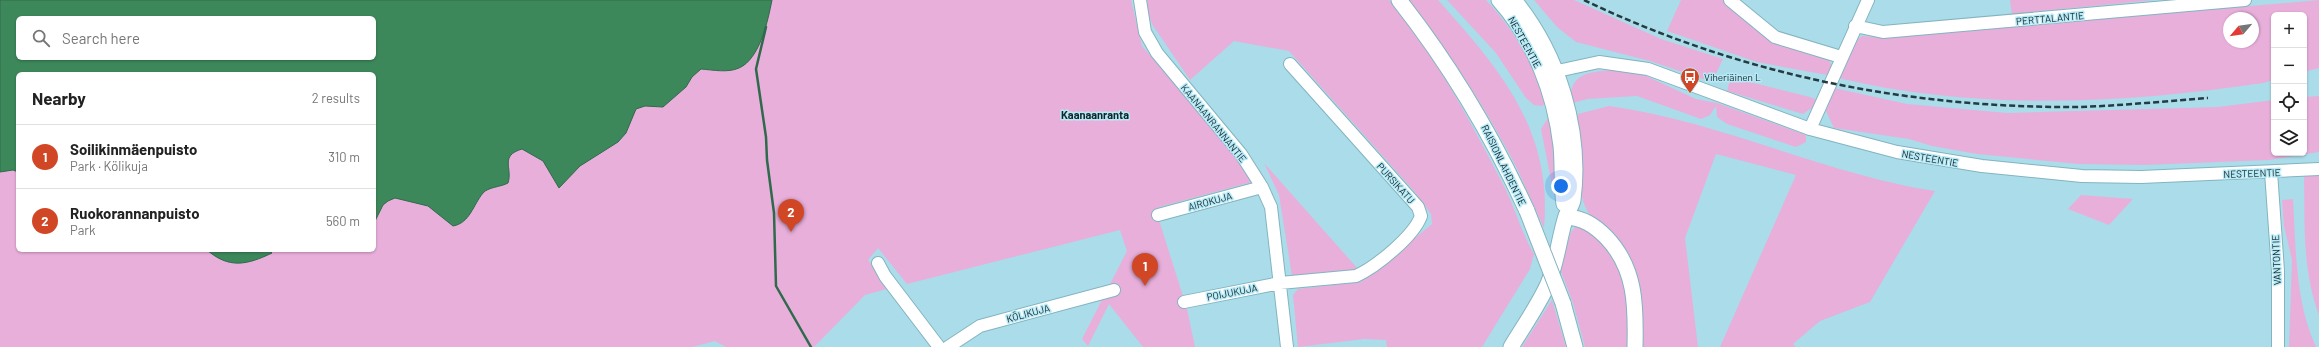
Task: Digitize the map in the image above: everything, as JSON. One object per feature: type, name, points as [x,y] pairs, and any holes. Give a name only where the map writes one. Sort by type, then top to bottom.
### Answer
[{"type":"main road","name":"RAISIONLAHDENTIE","points":[[1399,0],[1445,62],[1483,123],[1527,211],[1563,303],[1575,347]]},
{"type":"main road","name":"NESTEENTIE","points":[[1499,0],[1516,21],[1549,73]]},
{"type":"main road","name":"NESTEENTIE","points":[[1514,0],[1544,46],[1549,73]]},
{"type":"main road","points":[[1511,347],[1547,284],[1558,252],[1566,217],[1573,201],[1574,154],[1570,117],[1549,73]]},
{"type":"main road","points":[[1566,217],[1578,218],[1587,221],[1602,233],[1621,254],[1627,267],[1635,300],[1635,347]]},
{"type":"street","name":"KAANAANRANNANTIE","points":[[1140,0],[1145,32],[1157,53],[1241,154],[1262,187],[1271,207],[1287,347]]},
{"type":"street","points":[[1730,0],[1775,37],[1841,57]]},
{"type":"street","points":[[1810,130],[1841,57],[1868,0]]},
{"type":"street","name":"PERTTALANTIE","points":[[1855,26],[1883,32],[2245,0]]},
{"type":"street","name":"NESTEENTIE","points":[[1549,73],[1599,62],[1648,69],[1810,130],[1898,152],[2034,173],[2141,177],[2319,169]]},
{"type":"street","name":"PURSIKATU","points":[[1280,283],[1356,276],[1365,272],[1402,241],[1418,223],[1421,216],[1418,207],[1290,64]]},
{"type":"street","name":"VANTONTIE","points":[[2271,172],[2278,271],[2278,347]]},
{"type":"street","name":"AIROKUJA","points":[[1158,216],[1262,187]]},
{"type":"street","points":[[878,263],[885,276],[939,347]]},
{"type":"street","name":"POIJUKUJA","points":[[1184,302],[1280,283]]},
{"type":"street","name":"KÖLIKUJA","points":[[948,347],[980,326],[1114,290]]},
{"type":"shaded area","points":[[0,0],[1131,0],[1142,46],[1233,152],[1252,182],[1159,207],[1159,220],[1187,309],[1195,347],[1143,347],[1109,304],[1088,346],[1082,339],[1127,251],[1120,230],[907,284],[878,248],[868,260],[890,288],[865,295],[814,347],[726,347],[715,341],[692,347],[0,347]]},
{"type":"shaded area","points":[[0,0],[772,0],[758,48],[746,63],[739,68],[735,70],[720,71],[701,69],[692,77],[686,87],[663,107],[645,106],[636,109],[626,133],[618,142],[580,166],[559,188],[543,161],[522,149],[515,152],[511,155],[508,163],[508,183],[485,191],[471,213],[459,224],[453,226],[428,206],[395,198],[383,205],[376,219],[376,72],[16,72],[16,171],[13,170],[0,172]]},
{"type":"shaded area","points":[[1144,0],[1389,0],[1423,44],[1467,116],[1506,190],[1526,239],[1534,254],[1530,269],[1482,347],[1387,347],[1386,340],[1364,339],[1298,347],[1293,295],[1298,289],[1361,282],[1432,224],[1431,214],[1414,191],[1289,51],[1234,41],[1190,80],[1152,24]]},
{"type":"shaded area","points":[[1409,0],[1438,0],[1482,51],[1501,76],[1517,103],[1530,131],[1540,161],[1545,193],[1544,228],[1514,162],[1498,133],[1449,55]]},
{"type":"shaded area","points":[[1447,0],[1486,0],[1496,11],[1522,47],[1535,73],[1545,101],[1543,106],[1534,105],[1526,98],[1496,53]]},
{"type":"shaded area","points":[[1534,0],[1574,0],[1661,39],[1723,59],[1712,82],[1650,61],[1576,42],[1557,27]]},
{"type":"shaded area","points":[[1681,0],[1725,0],[1769,37],[1827,57],[1832,66],[1827,75],[1757,62],[1667,31]]},
{"type":"shaded area","points":[[2010,0],[2154,0],[2012,14]]},
{"type":"shaded area","points":[[2319,0],[2319,68],[2307,71],[2307,12],[2271,12],[2271,81],[2157,96],[2050,101],[1996,100],[1943,96],[1890,89],[1838,78],[1853,43],[1862,36],[1883,38]]},
{"type":"shaded area","points":[[1616,70],[1644,75],[1696,99],[1717,103],[1806,135],[1806,142],[1796,147],[1727,124],[1717,117],[1716,106],[1710,115],[1701,119],[1637,96],[1587,99],[1570,104],[1573,85],[1582,76],[1589,73]]},
{"type":"shaded area","points":[[1734,78],[1810,97],[1815,99],[1816,105],[1803,114],[1727,91],[1730,80]]},
{"type":"shaded area","points":[[1834,88],[1907,104],[2007,113],[2218,107],[2271,100],[2271,156],[2294,156],[2269,160],[2144,165],[2079,164],[1977,154],[1932,146],[1909,139],[1834,128],[1826,111]]},
{"type":"shaded area","points":[[2319,96],[2319,152],[2307,154],[2307,97]]},
{"type":"shaded area","points":[[1609,106],[1650,113],[1691,123],[1853,173],[1935,191],[1870,302],[1820,321],[1793,344],[1796,347],[1720,347],[1796,175],[1716,154],[1685,238],[1698,347],[1642,347],[1642,321],[1598,222],[1587,210],[1580,188],[1577,136],[1578,114]]},
{"type":"shaded area","points":[[1550,115],[1556,175],[1554,195],[1541,129]]},
{"type":"shaded area","points":[[1264,163],[1358,269],[1292,276],[1279,195]]},
{"type":"shaded area","points":[[2319,175],[2319,315],[2307,264],[2304,176]]},
{"type":"shaded area","points":[[2081,195],[2133,199],[2109,225],[2068,209]]},
{"type":"shaded area","points":[[2293,199],[2296,256],[2300,293],[2309,329],[2316,347],[2289,347],[2292,260],[2284,226],[2282,200]]},
{"type":"shaded area","points":[[1580,224],[1609,246],[1627,279],[1631,347],[1585,347],[1573,303],[1560,269],[1571,232],[1577,225]]},
{"type":"shaded area","points":[[210,252],[272,253],[254,260],[238,263],[223,260]]},
{"type":"shaded area","points":[[1552,300],[1566,347],[1522,347]]},
{"type":"waterway","points":[[766,27],[756,69],[766,137],[767,160],[774,213],[776,286],[811,347]]},
{"type":"railway","points":[[1584,0],[1642,26],[1702,48],[1763,67],[1824,82],[1886,93],[1949,101],[2013,106],[2077,107],[2126,105],[2208,98]]},
{"type":"place","name":"Viheriäinen L","points":[[1690,94]]},
{"type":"place","name":"Ruokorannanpuisto","points":[[791,232]]},
{"type":"place","name":"Soilikinmäenpuisto","points":[[1145,286]]},
{"type":"district","name":"Kaanaanranta","points":[[1095,114]]}]
